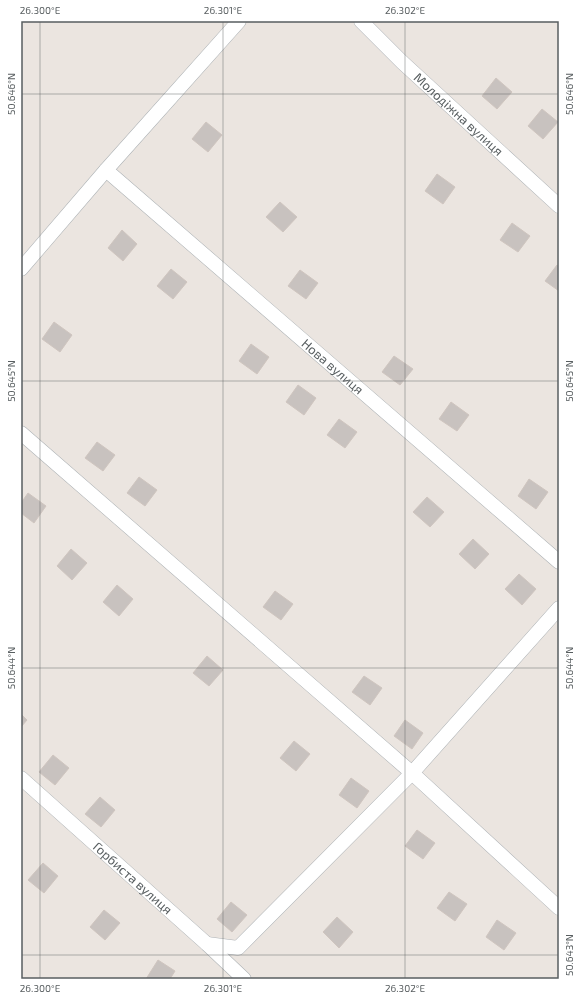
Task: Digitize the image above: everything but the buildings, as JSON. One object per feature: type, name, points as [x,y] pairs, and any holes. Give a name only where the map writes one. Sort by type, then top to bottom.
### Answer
[{"type":"street","points":[[21,269],[106,170],[239,21]]},
{"type":"street","name":"Молодіжна вулиця","points":[[361,21],[402,62],[559,206]]},
{"type":"street","name":"Нова вулиця","points":[[106,170],[559,562]]},
{"type":"street","points":[[21,433],[412,773],[559,908]]},
{"type":"street","points":[[207,944],[238,948],[412,773],[559,608]]},
{"type":"street","name":"Горбиста вулиця","points":[[21,778],[207,944],[244,979]]}]
